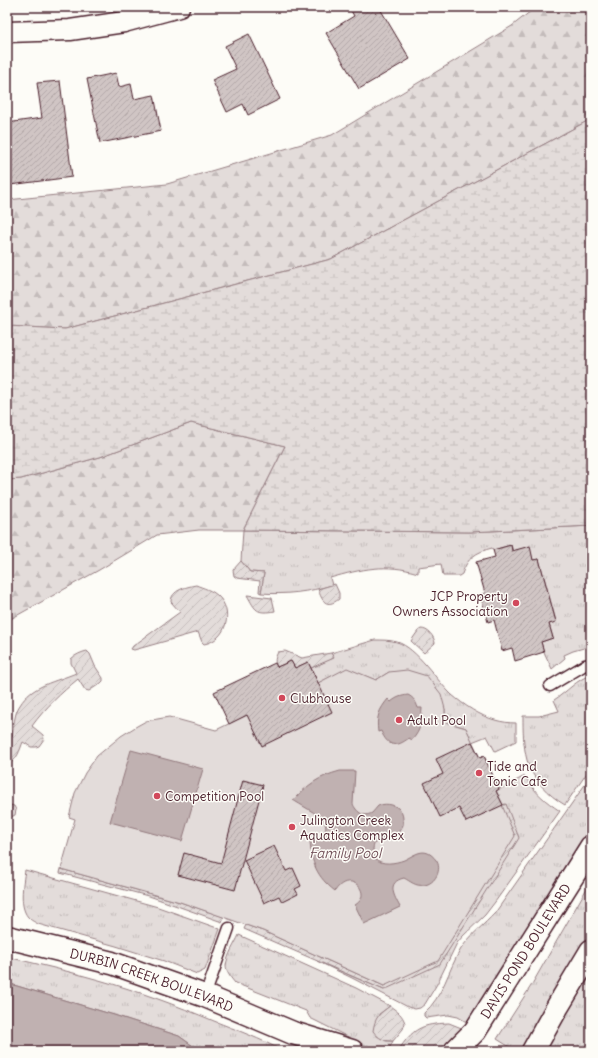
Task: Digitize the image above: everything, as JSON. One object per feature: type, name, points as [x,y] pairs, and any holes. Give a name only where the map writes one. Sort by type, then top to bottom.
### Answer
[{"type":"street","points":[[7,32],[70,30],[123,14],[179,7]]},
{"type":"street","name":"DAVIS POND BOULEVARD","points":[[455,1051],[475,1031],[591,847]]},
{"type":"street","name":"DURBIN CREEK BOULEVARD","points":[[7,937],[112,963],[205,996],[293,1033],[352,1051]]},
{"type":"street","points":[[533,1051],[591,950]]},
{"type":"street","name":"DURBIN CREEK BOULEVARD","points":[[293,1033],[317,1051]]},
{"type":"lane","points":[[550,686],[585,665],[591,664]]},
{"type":"lane","points":[[205,996],[230,928]]},
{"type":"green space","points":[[536,7],[591,7],[591,119],[331,259],[65,329],[7,326],[7,200],[167,184],[332,135],[512,26]]},
{"type":"green space","points":[[591,119],[591,526],[470,532],[243,530],[285,446],[191,423],[100,457],[21,479],[7,480],[7,326],[65,329],[331,259]]},
{"type":"green space","points":[[191,423],[285,446],[243,530],[199,530],[157,535],[99,570],[7,621],[7,480],[21,479],[100,457]]},
{"type":"green space","points":[[591,526],[591,646],[564,655],[565,658],[552,669],[541,642],[553,638],[549,624],[556,621],[539,559],[533,560],[529,547],[513,551],[511,545],[493,550],[492,548],[481,552],[469,560],[462,574],[459,576],[443,576],[441,564],[418,567],[418,573],[395,568],[374,568],[330,578],[332,585],[306,591],[270,594],[261,593],[264,573],[250,572],[241,561],[243,530],[470,532]]},
{"type":"green space","points":[[241,561],[250,572],[264,573],[261,593],[259,592],[260,581],[237,578],[234,576],[233,570]]},
{"type":"green space","points":[[335,584],[339,593],[339,599],[331,603],[325,602],[318,589]]},
{"type":"green space","points":[[196,585],[213,592],[218,596],[226,609],[226,624],[218,637],[204,644],[198,632],[134,650],[131,649],[180,612],[171,602],[176,592]]},
{"type":"green space","points":[[247,595],[272,598],[275,611],[264,612],[257,610],[252,605]]},
{"type":"green space","points":[[421,629],[430,633],[435,643],[424,653],[411,641]]},
{"type":"green space","points":[[375,640],[392,641],[404,645],[419,657],[452,695],[472,710],[495,720],[516,723],[516,741],[495,751],[487,736],[472,742],[466,728],[445,722],[445,709],[389,672],[376,680],[347,669],[318,683],[311,668],[333,658],[331,653]]},
{"type":"green space","points":[[87,651],[103,678],[103,681],[89,691],[85,690],[78,679],[59,695],[32,726],[43,735],[44,739],[39,746],[31,747],[23,742],[16,758],[8,763],[7,758],[9,752],[7,751],[7,735],[12,736],[15,716],[20,705],[25,698],[37,688],[76,673],[71,663],[71,659],[74,656]]},
{"type":"green space","points":[[285,651],[302,658],[331,653],[334,658],[311,668],[277,667],[275,660],[278,652]]},
{"type":"green space","name":"Julington Creek Aquatics Complex","points":[[291,661],[295,668],[308,662],[318,683],[347,668],[376,680],[389,672],[407,670],[427,676],[441,694],[445,709],[445,722],[466,728],[480,758],[484,756],[499,789],[496,791],[515,836],[438,961],[384,986],[263,931],[180,902],[61,869],[75,819],[69,817],[75,793],[85,773],[97,756],[121,736],[146,721],[169,717],[216,730],[247,715],[277,667]]},
{"type":"green space","points":[[591,675],[591,767],[565,805],[542,786],[529,767],[524,743],[523,716],[539,716],[559,711],[554,700],[581,679]]},
{"type":"green space","points":[[525,776],[540,796],[560,811],[485,915],[457,943],[437,984],[425,1004],[420,1008],[415,1009],[408,1007],[317,961],[384,990],[505,804],[503,805],[496,791]]},
{"type":"green space","points":[[591,776],[591,835],[470,1024],[458,1017],[448,1015],[426,1018],[424,1013],[431,1007],[441,991],[461,949],[495,913]]},
{"type":"green space","points":[[7,804],[14,806],[16,810],[15,815],[7,819]]},
{"type":"green space","points":[[506,804],[519,838],[440,964],[384,990],[244,929],[246,925],[263,931],[384,986],[503,805]]},
{"type":"green space","points":[[61,869],[180,902],[224,917],[222,922],[152,897],[60,873]]},
{"type":"green space","points":[[25,870],[158,907],[220,929],[205,970],[197,974],[164,961],[38,924],[26,915],[24,909],[22,896]]},
{"type":"green space","points":[[591,881],[591,934],[541,1014],[522,1051],[516,1051],[497,1039],[531,986]]},
{"type":"green space","points":[[239,935],[356,988],[390,1006],[379,1014],[377,1036],[386,1041],[393,1041],[388,1051],[382,1051],[366,1046],[310,1018],[306,1011],[235,983],[230,977],[226,966],[229,954]]},
{"type":"green space","points":[[7,957],[114,984],[185,1009],[240,1031],[283,1051],[200,1051],[179,1036],[7,983]]},
{"type":"green space","points":[[591,964],[591,1051],[542,1051]]},
{"type":"green space","points":[[390,1006],[401,1015],[405,1023],[403,1029],[393,1041],[387,1041],[377,1036],[373,1031],[378,1016]]},
{"type":"green space","points":[[449,1023],[464,1029],[442,1051],[398,1051],[408,1037],[419,1029],[425,1026]]},
{"type":"water","name":"Adult Pool","points":[[408,695],[412,697],[418,708],[422,708],[419,728],[412,740],[409,738],[400,743],[390,743],[386,740],[381,731],[378,732],[377,722],[379,714],[388,699],[391,702],[399,697]]},
{"type":"water","name":"Competition Pool","points":[[131,750],[203,769],[182,841],[110,822]]},
{"type":"water","name":"Family Pool","points":[[340,771],[355,771],[353,804],[360,813],[366,815],[372,813],[378,806],[386,804],[396,807],[402,813],[403,825],[397,834],[377,841],[374,844],[373,850],[375,858],[378,861],[393,863],[404,860],[420,852],[424,852],[432,855],[439,868],[437,876],[428,884],[418,885],[404,878],[398,880],[393,886],[393,890],[400,907],[364,924],[355,905],[360,900],[362,895],[358,885],[353,882],[347,882],[335,891],[319,875],[316,869],[312,856],[310,840],[318,839],[326,831],[323,819],[293,800],[314,782]]},
{"type":"water","points":[[7,983],[179,1036],[200,1051],[7,1051]]},
{"type":"building","points":[[349,7],[379,7],[410,59],[359,89],[326,33],[354,16]]},
{"type":"building","points":[[249,34],[280,99],[248,115],[243,104],[227,112],[212,80],[236,69],[225,46]]},
{"type":"building","points":[[116,73],[119,87],[131,84],[134,99],[154,95],[161,131],[100,143],[87,79]]},
{"type":"building","points":[[60,81],[72,177],[10,185],[7,163],[7,123],[42,118],[37,83]]},
{"type":"building","name":"JCP Property Owners Association","points":[[511,545],[512,551],[530,546],[533,560],[539,559],[556,622],[549,624],[553,638],[541,642],[544,652],[515,661],[512,648],[502,651],[494,620],[488,622],[480,595],[485,593],[476,562],[495,557],[493,550]]},
{"type":"building","points":[[291,661],[295,668],[308,662],[332,712],[262,746],[247,715],[229,724],[214,692],[275,663],[277,667]]},
{"type":"building","points":[[472,742],[480,758],[484,756],[499,789],[496,791],[503,805],[466,822],[459,808],[440,817],[424,783],[443,774],[436,759]]},
{"type":"building","points":[[243,780],[263,785],[235,890],[178,875],[184,853],[221,863]]},
{"type":"building","points":[[274,846],[286,871],[293,868],[301,886],[295,889],[298,894],[282,902],[279,896],[264,903],[244,860]]},
{"type":"place","name":"JCP Property Owners Association","points":[[516,603]]},
{"type":"place","name":"Clubhouse","points":[[282,698]]},
{"type":"place","name":"Adult Pool","points":[[399,720]]},
{"type":"place","name":"Tide and Tonic Cafe","points":[[479,773]]},
{"type":"place","name":"Competition Pool","points":[[157,796]]},
{"type":"place","name":"Julington Creek Aquatics Complex","points":[[292,827]]}]
